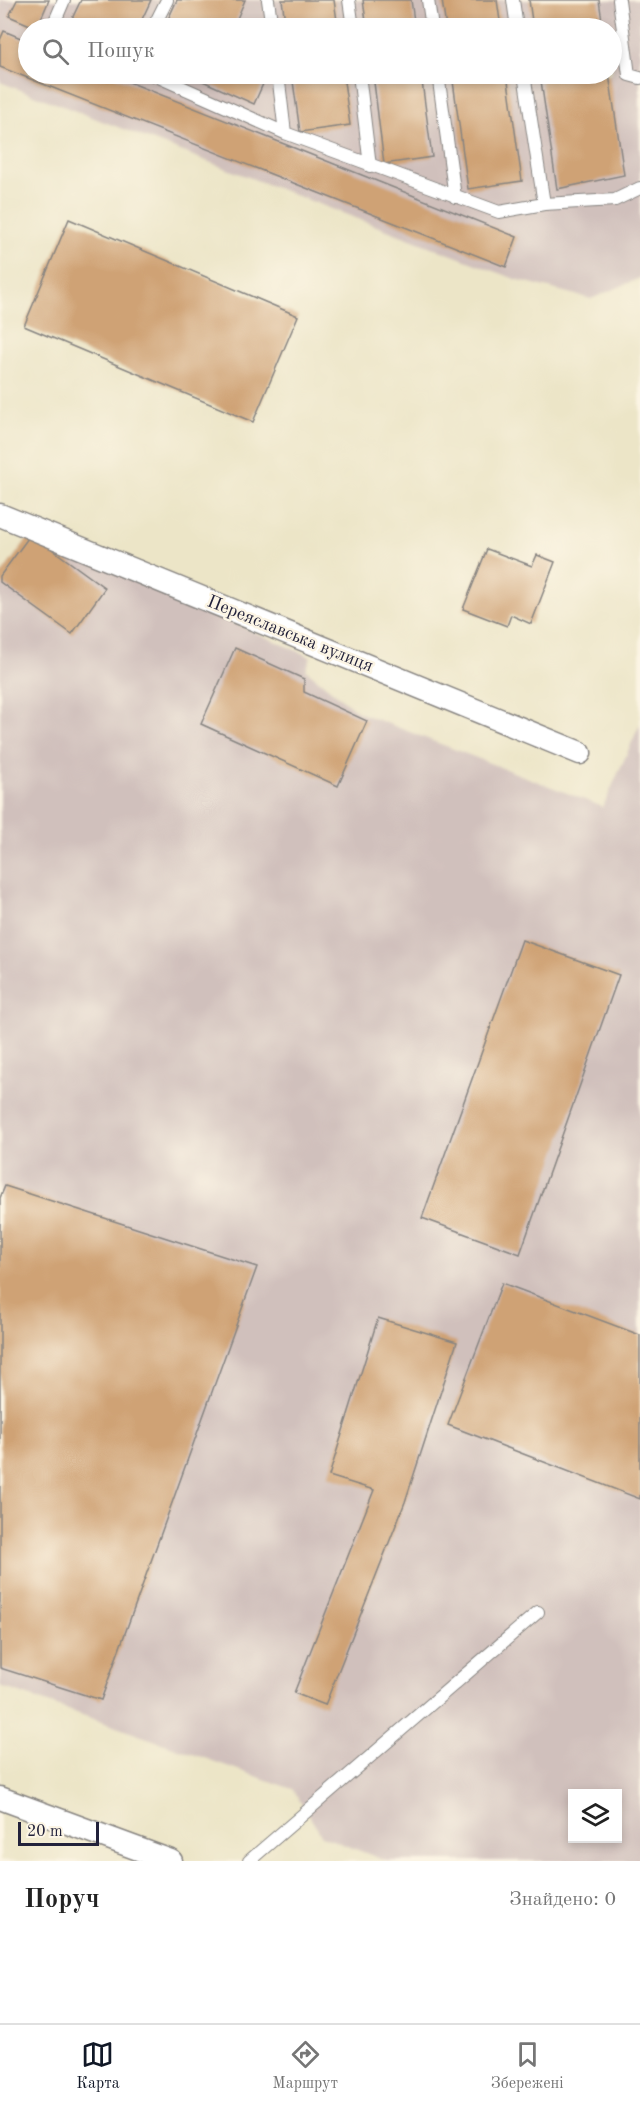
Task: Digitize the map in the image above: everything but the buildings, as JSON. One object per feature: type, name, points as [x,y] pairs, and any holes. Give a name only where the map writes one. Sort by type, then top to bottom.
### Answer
[{"type":"street","name":"Переяславська вулиця","points":[[0,515],[580,753]]},
{"type":"street","points":[[0,1798],[171,1861]]},
{"type":"lane","points":[[56,18],[64,0]]},
{"type":"lane","points":[[158,18],[167,0]]},
{"type":"lane","points":[[268,0],[271,18]]},
{"type":"lane","points":[[349,0],[352,18]]},
{"type":"lane","points":[[428,0],[431,18]]},
{"type":"lane","points":[[513,0],[516,18]]},
{"type":"lane","points":[[619,0],[621,18]]},
{"type":"lane","points":[[622,22],[629,75],[640,78]]},
{"type":"lane","points":[[175,84],[285,133],[499,212],[544,204],[615,200],[640,188]]},
{"type":"lane","points":[[279,84],[285,133]]},
{"type":"lane","points":[[359,84],[370,166]]},
{"type":"lane","points":[[439,84],[455,197]]},
{"type":"lane","points":[[526,84],[544,204]]},
{"type":"lane","points":[[249,1861],[538,1612]]},
{"type":"shaded area","points":[[0,0],[640,0],[640,278],[591,299],[515,279],[0,82]]},
{"type":"shaded area","points":[[31,534],[311,657],[306,670],[358,712],[603,807],[640,724],[640,1861],[386,1861],[322,1836],[292,1789],[0,1686],[0,576]]}]
